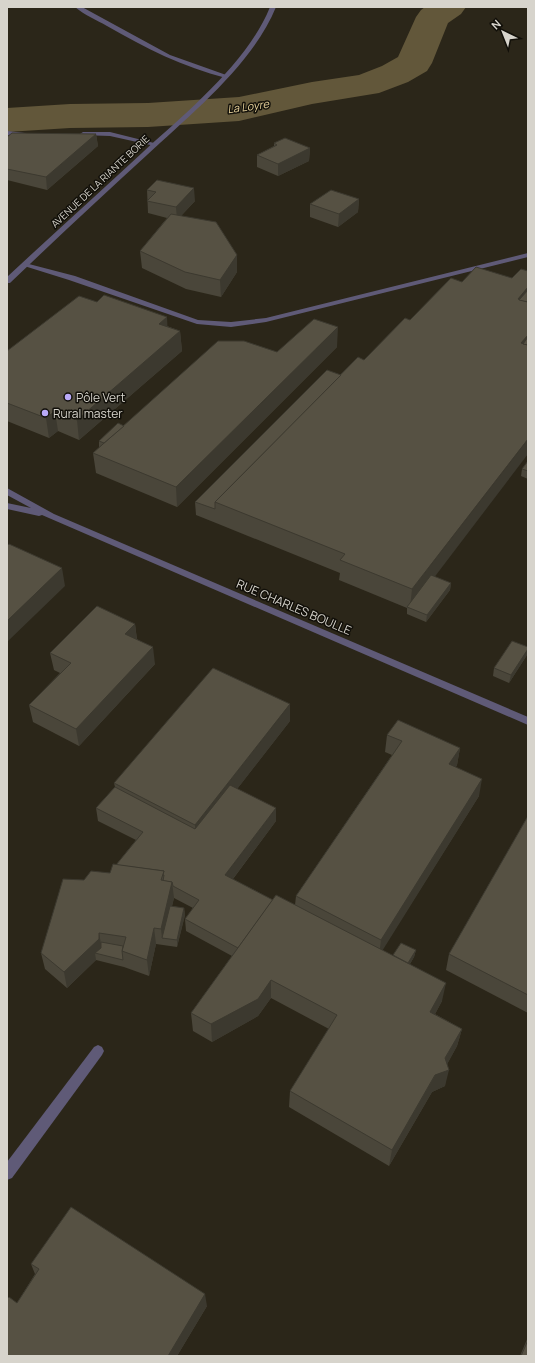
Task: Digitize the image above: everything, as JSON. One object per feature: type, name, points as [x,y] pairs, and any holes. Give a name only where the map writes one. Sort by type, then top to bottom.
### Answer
[{"type":"street","points":[[78,7],[165,56],[189,66],[226,76]]},
{"type":"street","name":"AVENUE DE LA RIANTE BORIE","points":[[7,281],[207,96],[255,41],[270,17],[273,7]]},
{"type":"street","points":[[7,133],[35,134]]},
{"type":"street","points":[[72,134],[110,134],[155,144]]},
{"type":"street","points":[[25,265],[72,278],[197,322],[217,325],[241,325],[528,255]]},
{"type":"street","name":"RUE CHARLES BOULLE","points":[[7,491],[51,516],[528,722]]},
{"type":"street","name":"RUE CHARLES BOULLE","points":[[7,506],[51,516]]},
{"type":"street","points":[[7,1173],[98,1050]]},
{"type":"building","points":[[12,133],[96,134],[46,177],[7,169],[7,137]]},
{"type":"building","points":[[285,138],[310,148],[278,164],[257,155],[277,145],[274,143]]},
{"type":"building","points":[[157,180],[194,188],[176,207],[147,201],[156,192],[147,190]]},
{"type":"building","points":[[331,190],[359,199],[339,214],[310,204]]},
{"type":"building","points":[[171,214],[216,222],[237,255],[220,280],[185,272],[140,251]]},
{"type":"building","points":[[476,267],[512,278],[521,269],[528,271],[528,287],[518,299],[528,302],[528,335],[521,343],[528,345],[528,439],[412,589],[340,560],[345,554],[215,502],[358,357],[364,360],[405,318],[410,320],[451,278],[462,282]]},
{"type":"building","points":[[528,290],[528,302],[519,300]]},
{"type":"building","name":"Pôle Vert","points":[[104,295],[167,317],[159,324],[180,331],[77,420],[55,411],[46,418],[7,403],[7,351],[79,296],[97,302]]},
{"type":"building","points":[[314,319],[338,327],[176,487],[93,453],[218,341],[244,341],[277,352]]},
{"type":"building","points":[[528,337],[528,345],[523,344]]},
{"type":"building","points":[[327,370],[341,375],[215,502],[215,509],[195,502]]},
{"type":"building","points":[[118,423],[124,426],[104,443],[99,441]]},
{"type":"building","points":[[528,461],[528,471],[522,469]]},
{"type":"building","points":[[9,544],[62,568],[7,621],[7,546]]},
{"type":"building","points":[[431,575],[451,583],[427,615],[407,607]]},
{"type":"building","points":[[97,606],[135,624],[125,634],[153,647],[76,729],[29,705],[71,663],[50,653]]},
{"type":"building","points":[[512,641],[528,647],[528,649],[511,675],[494,668]]},
{"type":"building","points":[[213,668],[290,704],[195,825],[114,783]]},
{"type":"building","points":[[398,720],[460,748],[449,764],[482,779],[381,940],[296,896],[402,741],[387,735]]},
{"type":"building","points":[[230,785],[276,808],[225,875],[273,900],[238,948],[185,919],[199,900],[173,886],[172,882],[163,881],[164,871],[116,865],[143,832],[96,808],[115,787],[195,829]]},
{"type":"building","points":[[528,816],[528,995],[449,954]]},
{"type":"building","points":[[113,864],[164,871],[161,880],[172,882],[161,929],[154,928],[147,960],[122,951],[126,937],[99,933],[99,939],[64,972],[41,953],[63,879],[84,880],[91,871],[110,873]]},
{"type":"building","points":[[276,895],[446,983],[430,1012],[462,1029],[445,1058],[449,1070],[435,1075],[392,1150],[290,1091],[337,1015],[271,980],[258,999],[211,1024],[191,1013]]},
{"type":"building","points":[[170,906],[184,908],[177,940],[162,938]]},
{"type":"building","points":[[101,942],[123,946],[123,960],[95,953],[101,948]]},
{"type":"building","points":[[401,943],[416,950],[408,963],[393,955]]},
{"type":"building","points":[[71,1207],[205,1294],[168,1356],[7,1356],[7,1299],[9,1297],[17,1303],[39,1269],[31,1264]]},
{"type":"building","points":[[528,1340],[528,1356],[521,1356]]},
{"type":"waterway","name":"La Loyre","points":[[7,120],[70,116],[148,115],[239,109],[312,93],[366,85],[395,74],[414,63],[433,17],[449,7]]},
{"type":"place","name":"Pôle Vert","points":[[68,397]]},
{"type":"place","name":"Rural master","points":[[45,413]]}]
